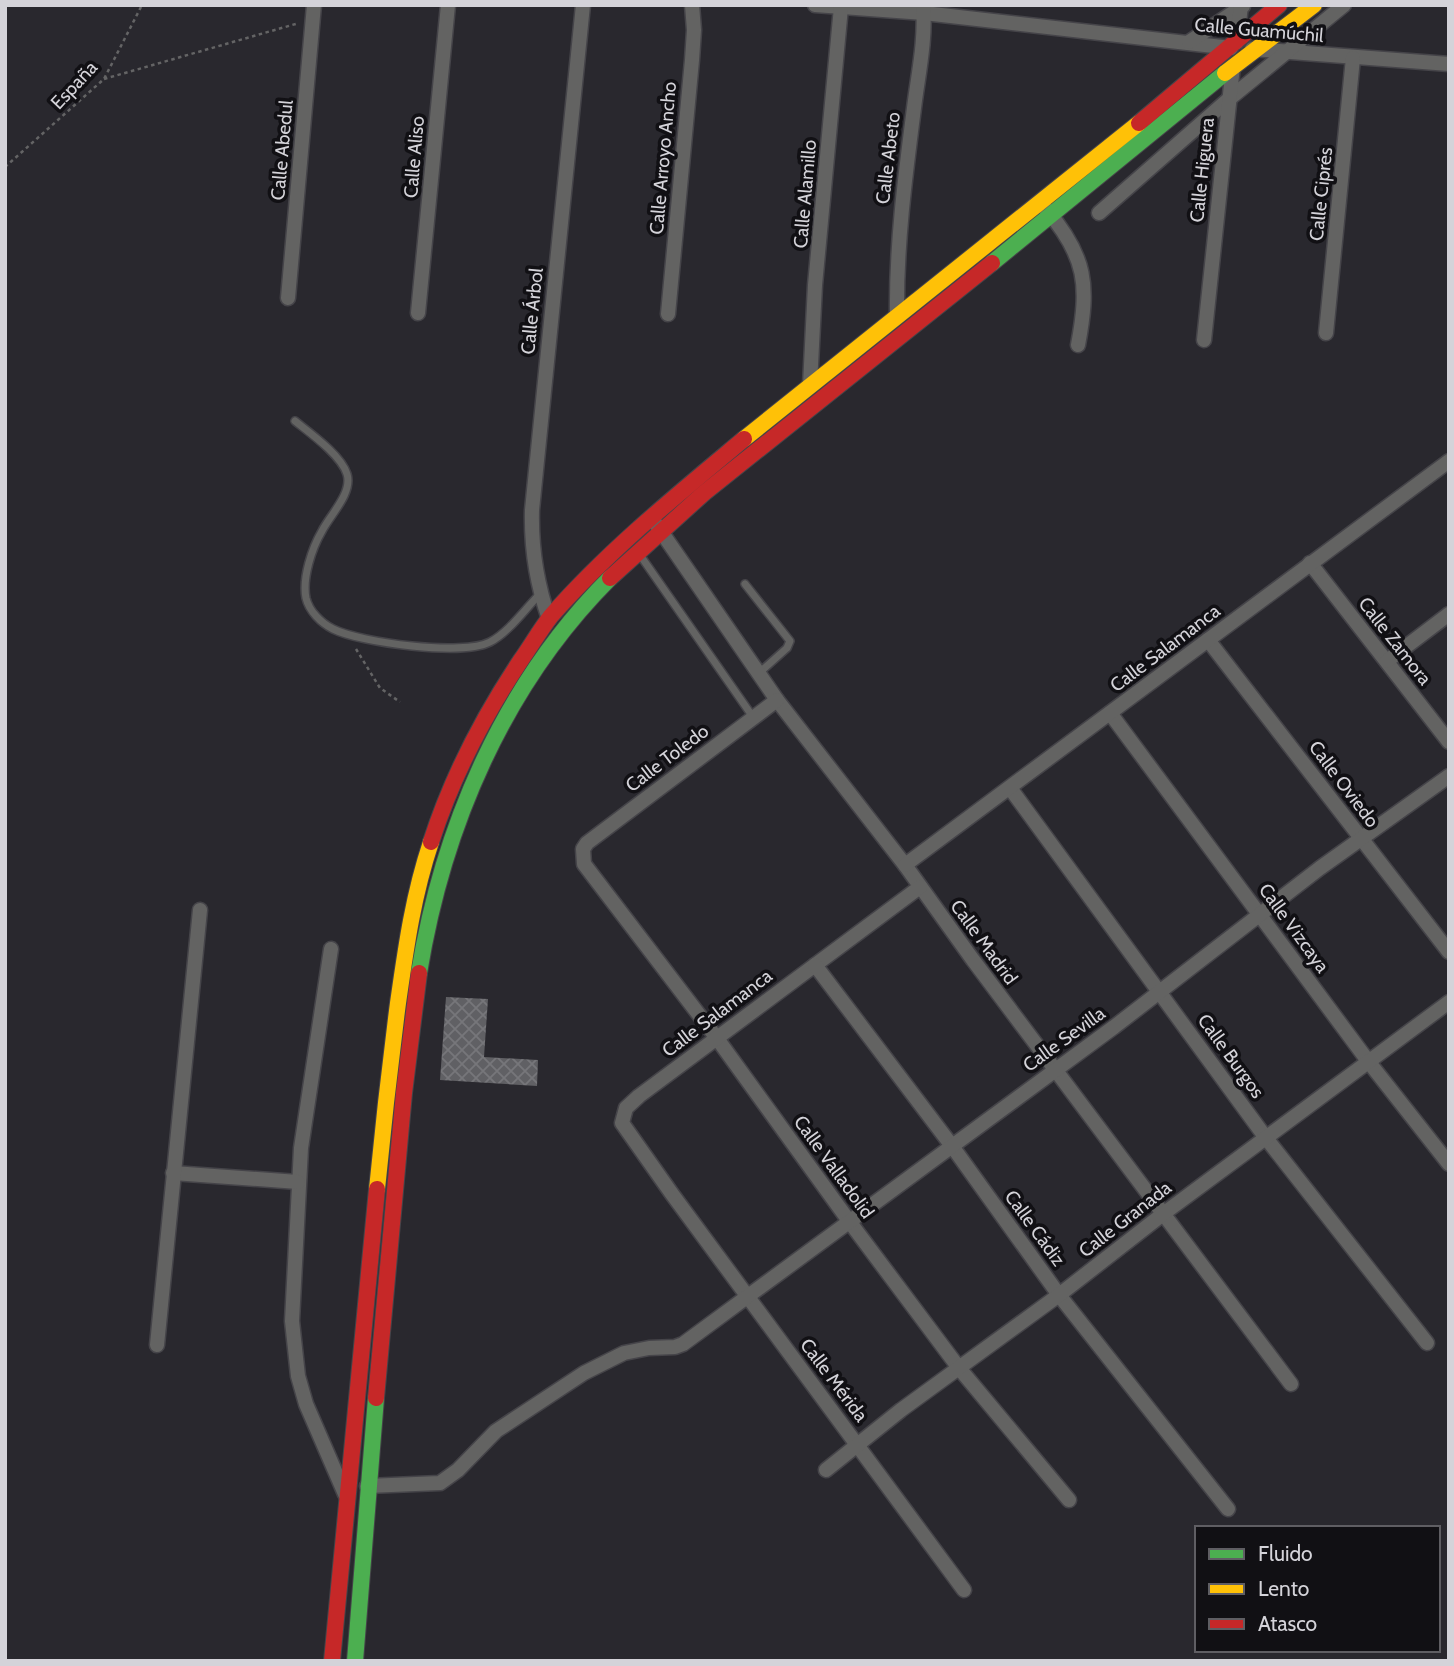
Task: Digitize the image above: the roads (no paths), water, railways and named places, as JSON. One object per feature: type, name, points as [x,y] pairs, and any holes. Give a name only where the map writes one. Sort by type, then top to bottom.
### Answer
[{"type":"main road","points":[[355,1661],[395,1183],[414,1005],[427,924],[444,858],[482,763],[530,677],[579,612],[638,552],[656,524],[810,386],[1111,147],[1279,5]]},
{"type":"main road","points":[[332,1661],[387,1086],[402,968],[417,883],[447,793],[495,699],[549,619],[589,575],[899,335],[1233,66],[1314,5]]},
{"type":"street","name":"Calle Aliso","points":[[418,313],[448,5]]},
{"type":"street","name":"Calle Árbol","points":[[549,619],[540,594],[531,544],[532,510],[583,5]]},
{"type":"street","name":"Calle Arroyo Ancho","points":[[668,314],[692,60],[692,5]]},
{"type":"street","name":"Calle Guamúchil","points":[[815,5],[923,9],[1189,42],[1234,45],[1254,50],[1449,64]]},
{"type":"street","points":[[1099,213],[1229,99],[1343,5]]},
{"type":"street","name":"Calle Higuera","points":[[1204,340],[1234,45],[1242,6]]},
{"type":"street","points":[[1189,42],[1242,6]]},
{"type":"street","name":"Calle Alamillo","points":[[810,386],[815,285],[841,7]]},
{"type":"street","name":"Calle Abeto","points":[[897,316],[899,229],[923,9]]},
{"type":"street","name":"Calle Abedul","points":[[288,298],[313,12]]},
{"type":"street","name":"Calle Ciprés","points":[[1326,333],[1353,58]]},
{"type":"street","points":[[1040,203],[1073,247],[1080,263],[1084,280],[1085,311],[1078,345]]},
{"type":"street","name":"Calle Salamanca","points":[[905,865],[1449,461]]},
{"type":"street","name":"Calle Madrid","points":[[656,524],[758,673],[905,865],[1054,1070],[1291,1384]]},
{"type":"street","name":"Calle Zamora","points":[[1310,563],[1449,742]]},
{"type":"street","points":[[1387,662],[1449,614]]},
{"type":"street","name":"Calle Oviedo","points":[[1208,640],[1449,952]]},
{"type":"street","name":"Calle Toledo","points":[[583,849],[595,836],[778,700]]},
{"type":"street","name":"Calle Vizcaya","points":[[1110,713],[1368,1061],[1449,1164]]},
{"type":"street","name":"Calle Sevilla","points":[[368,1486],[439,1483],[458,1471],[496,1431],[584,1373],[624,1353],[675,1347],[700,1331],[1449,776]]},
{"type":"street","name":"Calle Burgos","points":[[1010,788],[1266,1138],[1427,1343]]},
{"type":"street","name":"Calle Valladolid","points":[[583,849],[584,864],[588,871],[716,1037],[849,1221],[959,1368],[1069,1500]]},
{"type":"street","name":"Calle Salamanca","points":[[639,1096],[920,887]]},
{"type":"street","points":[[157,1345],[200,909]]},
{"type":"street","points":[[331,949],[305,1115],[298,1182],[292,1321],[293,1350],[306,1404],[346,1495]]},
{"type":"street","name":"Calle Cádiz","points":[[815,965],[952,1146],[1059,1295],[1228,1509]]},
{"type":"street","name":"Calle Granada","points":[[826,1469],[1449,1002]]},
{"type":"street","name":"Calle Mérida","points":[[639,1096],[626,1108],[622,1123],[964,1590]]},
{"type":"street","points":[[173,1173],[298,1182]]},
{"type":"lane","points":[[295,421],[324,446],[347,473],[348,482],[344,494],[313,549],[306,580],[306,598],[315,616],[330,628],[351,637],[436,647],[462,648],[481,645],[500,635],[540,594]]},
{"type":"lane","points":[[638,552],[754,718]]},
{"type":"lane","points":[[745,584],[790,641],[787,648],[758,673]]}]
